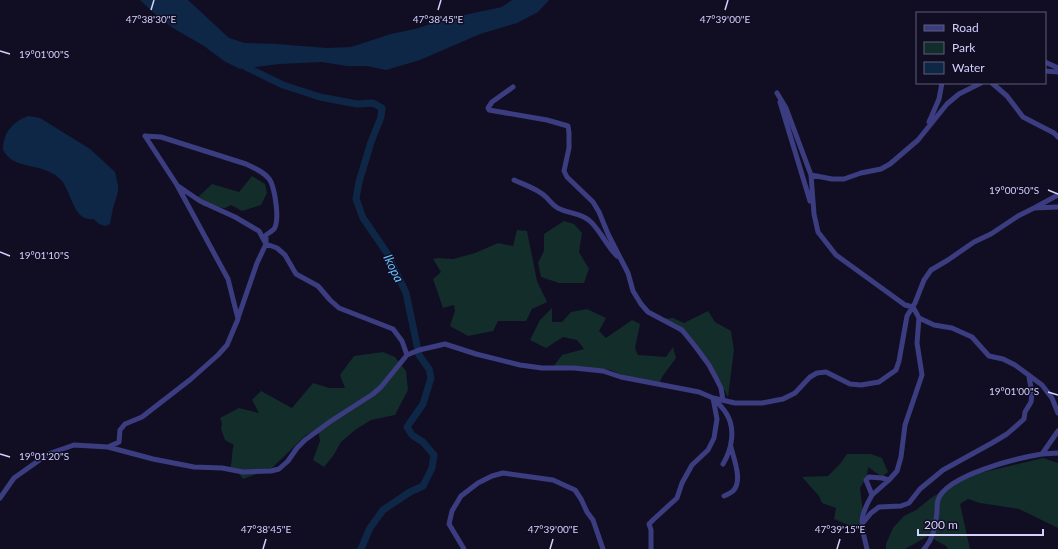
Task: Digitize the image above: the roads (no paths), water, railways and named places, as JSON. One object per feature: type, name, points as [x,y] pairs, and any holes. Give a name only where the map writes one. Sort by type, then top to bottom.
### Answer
[{"type":"street","points":[[1046,62],[1058,68]]},
{"type":"street","points":[[1046,71],[1058,72]]},
{"type":"street","points":[[924,132],[936,108],[942,84]]},
{"type":"street","points":[[811,176],[832,179],[844,178],[881,169],[902,155],[918,140],[947,104],[959,94],[979,84]]},
{"type":"street","points":[[993,84],[1007,96],[1023,117],[1054,133],[1058,137]]},
{"type":"street","points":[[513,87],[492,102],[488,108],[489,110],[547,120],[568,126],[569,148],[564,172],[573,184],[593,202],[628,273],[633,291],[641,304],[648,312],[682,330],[709,365],[721,388],[723,400]]},
{"type":"street","points":[[814,214],[811,176],[786,108],[777,93],[814,214],[818,232],[836,255],[904,305],[913,307],[919,318],[917,343],[922,375],[905,425],[901,457],[897,471],[872,495],[864,508],[861,525],[867,549]]},
{"type":"street","points":[[108,447],[119,442],[120,430],[125,424],[142,417],[191,379],[227,345],[238,319],[257,263],[266,244],[266,234],[274,230],[278,221],[271,182],[258,170],[246,164],[161,137],[145,136],[177,185],[228,279],[238,319]]},
{"type":"street","points":[[514,180],[534,189],[546,197],[551,204],[560,209],[582,216],[592,223],[612,251],[621,259]]},
{"type":"street","points":[[177,185],[200,201],[235,217],[259,231],[266,244],[277,248],[285,255],[296,274],[318,286],[339,308],[393,329],[402,341],[407,354]]},
{"type":"street","points":[[0,498],[14,478],[48,454],[74,445],[108,447],[152,459],[243,472],[271,471],[279,469],[288,461],[305,440],[381,387],[407,354],[445,344],[476,354],[520,365],[542,368],[568,367],[603,371],[621,377],[699,392],[713,398],[735,402],[762,403],[784,399],[795,393],[810,377],[817,373],[826,372],[850,384],[861,385],[879,382],[896,370],[907,316],[913,307],[924,280],[931,270],[1018,216],[1058,195]]},
{"type":"street","points":[[1034,208],[1058,207]]},
{"type":"street","points":[[919,318],[934,325],[952,328],[972,336],[989,356],[1015,365],[1042,386],[1052,398],[1058,413]]},
{"type":"street","points":[[861,525],[871,513],[879,507],[901,506],[909,503],[920,489],[942,470],[1007,434],[1024,419],[1025,412],[1031,402],[1029,377]]},
{"type":"street","points":[[713,398],[726,412],[732,428],[731,446],[723,464]]},
{"type":"street","points":[[651,549],[651,530],[649,524],[677,498],[682,482],[692,465],[708,450],[714,438],[718,420],[713,398]]},
{"type":"street","points":[[1052,398],[1058,401]]},
{"type":"street","points":[[1042,454],[1058,431]]},
{"type":"street","points":[[724,496],[732,492],[738,481],[731,446]]},
{"type":"street","points":[[924,549],[930,542],[935,531],[938,499],[944,489],[956,481],[1010,461],[1042,454],[1058,453]]},
{"type":"street","points":[[464,549],[449,524],[452,511],[460,496],[478,483],[492,476],[503,473],[553,480],[575,490],[593,520],[603,549]]},
{"type":"street","points":[[872,495],[866,480],[869,478],[882,478],[889,480]]},
{"type":"water","points":[[140,0],[188,0],[229,38],[245,43],[327,48],[351,47],[391,34],[415,29],[450,18],[502,7],[512,0],[549,0],[538,12],[517,23],[480,34],[420,60],[386,70],[367,66],[347,66],[322,62],[279,64],[240,69],[224,61],[204,46],[173,28]]},
{"type":"water","points":[[28,116],[40,118],[90,149],[115,172],[118,192],[110,224],[106,226],[101,225],[94,219],[86,218],[81,215],[74,206],[63,183],[55,175],[45,170],[16,162],[10,159],[6,154],[3,150],[3,144],[7,133],[17,121]]},
{"type":"waterway","name":"Ikopa","points":[[241,62],[246,67],[283,85],[320,97],[357,104],[373,103],[382,108],[381,117],[371,142],[359,182],[356,199],[363,218],[387,253],[406,293],[419,355],[429,369],[431,378],[423,404],[407,427],[412,435],[423,442],[434,455],[432,468],[423,486],[410,492],[383,510],[370,528],[361,549]]},
{"type":"waterway","name":"Ikopa","points":[[356,549],[362,546]]}]
